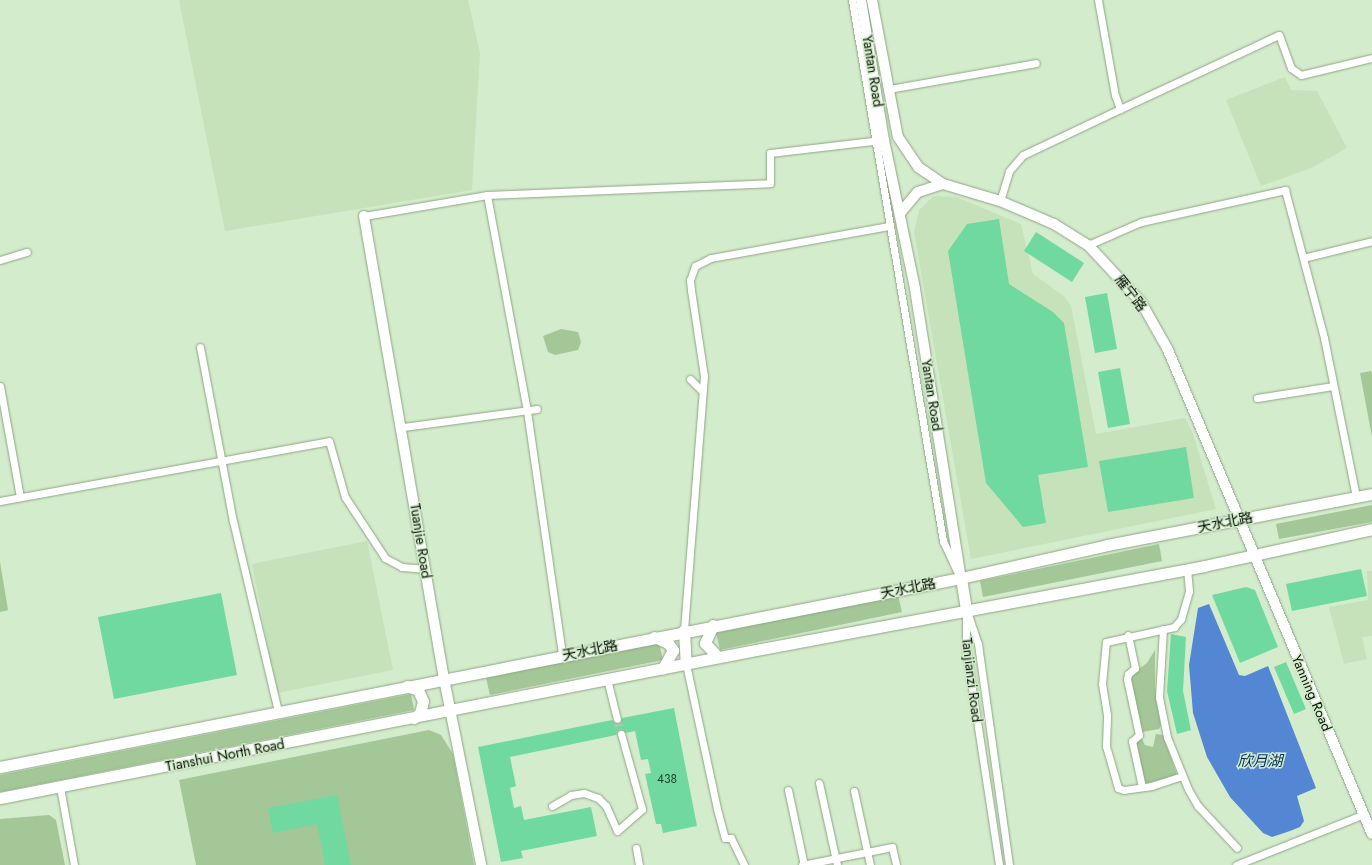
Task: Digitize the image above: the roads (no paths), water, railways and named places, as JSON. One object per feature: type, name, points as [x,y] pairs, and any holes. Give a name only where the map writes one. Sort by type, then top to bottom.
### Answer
[{"type":"main road","name":"Yantan Road","points":[[861,0],[880,140],[901,212],[961,578]]},
{"type":"main road","name":"Yantan Road","points":[[872,0],[898,137]]},
{"type":"main road","name":"雁宁路","points":[[898,137],[918,167],[944,184],[1000,202],[1054,224],[1088,245],[1141,302],[1168,350],[1239,520],[1251,553]]},
{"type":"main road","points":[[901,212],[918,192],[944,184]]},
{"type":"main road","name":"Tuanjie Road","points":[[364,216],[403,427],[444,679],[481,865]]},
{"type":"main road","name":"天水北路","points":[[444,679],[684,630],[961,578],[1372,494]]},
{"type":"main road","points":[[450,711],[966,609],[1187,569],[1251,553],[1372,529]]},
{"type":"main road","name":"Yanning Road","points":[[1251,553],[1372,834]]},
{"type":"main road","points":[[961,578],[966,609]]},
{"type":"main road","points":[[713,625],[705,644],[718,657]]},
{"type":"main road","points":[[684,630],[686,664]]},
{"type":"main road","points":[[654,637],[668,643],[673,650],[663,668]]},
{"type":"main road","points":[[0,767],[444,679]]},
{"type":"main road","points":[[407,686],[418,690],[423,701],[420,712],[414,718]]},
{"type":"main road","name":"Tianshui North Road","points":[[0,798],[450,711]]},
{"type":"street","points":[[852,0],[880,140],[888,226],[942,541],[961,578]]},
{"type":"street","points":[[1098,0],[1114,95],[1120,109]]},
{"type":"street","points":[[1000,202],[1009,171],[1023,155],[1279,35],[1291,68],[1301,75],[1372,58]]},
{"type":"street","points":[[888,89],[1036,63]]},
{"type":"street","points":[[364,216],[487,195],[770,183],[770,153],[880,140]]},
{"type":"street","points":[[1088,245],[1141,222],[1286,190],[1333,386],[1356,497]]},
{"type":"street","points":[[487,195],[527,411],[562,655]]},
{"type":"street","points":[[684,630],[704,376],[690,280],[695,266],[711,258],[888,226]]},
{"type":"street","points":[[1303,258],[1372,241]]},
{"type":"street","points":[[0,260],[27,252]]},
{"type":"street","points":[[200,347],[221,461],[278,712]]},
{"type":"street","points":[[690,379],[702,391]]},
{"type":"street","points":[[0,386],[2,409],[20,497]]},
{"type":"street","points":[[1257,398],[1333,386]]},
{"type":"street","points":[[403,427],[537,409]]},
{"type":"street","points":[[0,501],[329,441],[346,497],[385,558],[402,567],[426,569]]},
{"type":"street","points":[[1182,776],[1142,787],[1124,790],[1118,788],[1106,746],[1107,715],[1102,684],[1106,642],[1128,635],[1174,627],[1181,619],[1189,591],[1187,569]]},
{"type":"street","name":"Tanjianzi Road","points":[[966,609],[966,649],[999,865]]},
{"type":"street","name":"Tanjianzi Road","points":[[966,609],[978,644],[1009,865]]},
{"type":"street","points":[[1163,629],[1160,699],[1167,737],[1182,776],[1198,806],[1237,848]]},
{"type":"street","points":[[1128,635],[1135,668],[1128,674],[1127,679],[1139,734],[1132,741],[1142,787]]},
{"type":"street","points":[[686,664],[717,809],[725,838],[731,838],[744,865]]},
{"type":"street","points":[[607,679],[617,719]]},
{"type":"street","points":[[552,806],[572,795],[584,793],[598,798],[606,806],[617,831],[642,809],[621,734]]},
{"type":"street","points":[[819,783],[836,862]]},
{"type":"street","points":[[60,787],[74,865]]},
{"type":"street","points":[[788,790],[804,865],[836,862],[867,852],[892,847],[896,865]]},
{"type":"street","points":[[854,791],[870,865]]},
{"type":"street","points":[[1236,865],[1364,814]]},
{"type":"street","points":[[636,848],[639,865]]},
{"type":"water","name":"欣月湖","points":[[1209,604],[1239,675],[1245,676],[1268,666],[1316,788],[1297,796],[1304,821],[1300,827],[1272,837],[1263,833],[1230,797],[1207,757],[1193,713],[1189,665],[1198,608]]},
{"type":"tunnel","points":[[617,719],[621,734]]}]
